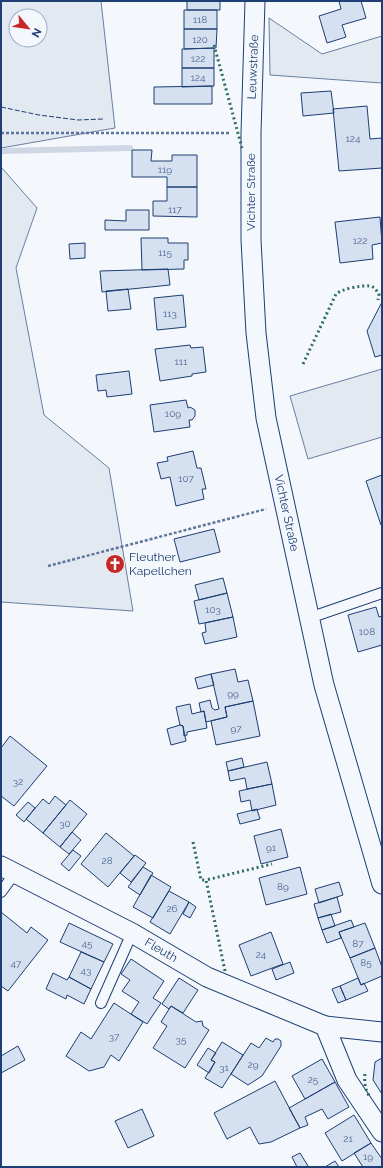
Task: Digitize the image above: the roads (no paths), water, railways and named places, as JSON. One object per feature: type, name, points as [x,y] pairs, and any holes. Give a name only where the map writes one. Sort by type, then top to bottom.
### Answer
[{"type":"street","name":"Leuwstraße","points":[[251,133],[255,1]]},
{"type":"street","name":"Vichter Straße","points":[[251,133],[251,240],[256,333],[266,418],[324,685],[382,884]]},
{"type":"street","name":"Fleuth","points":[[8,870],[132,933],[207,977],[325,1026],[382,1032]]},
{"type":"street","points":[[325,1026],[347,1080],[382,1132]]},
{"type":"lane","points":[[309,618],[382,593]]},
{"type":"lane","points":[[1,892],[8,870]]},
{"type":"lane","points":[[101,1003],[132,933]]},
{"type":"waterway","points":[[1,151],[130,148]]},
{"type":"place","name":"Fleuther Kapellchen","points":[[115,564]]}]
